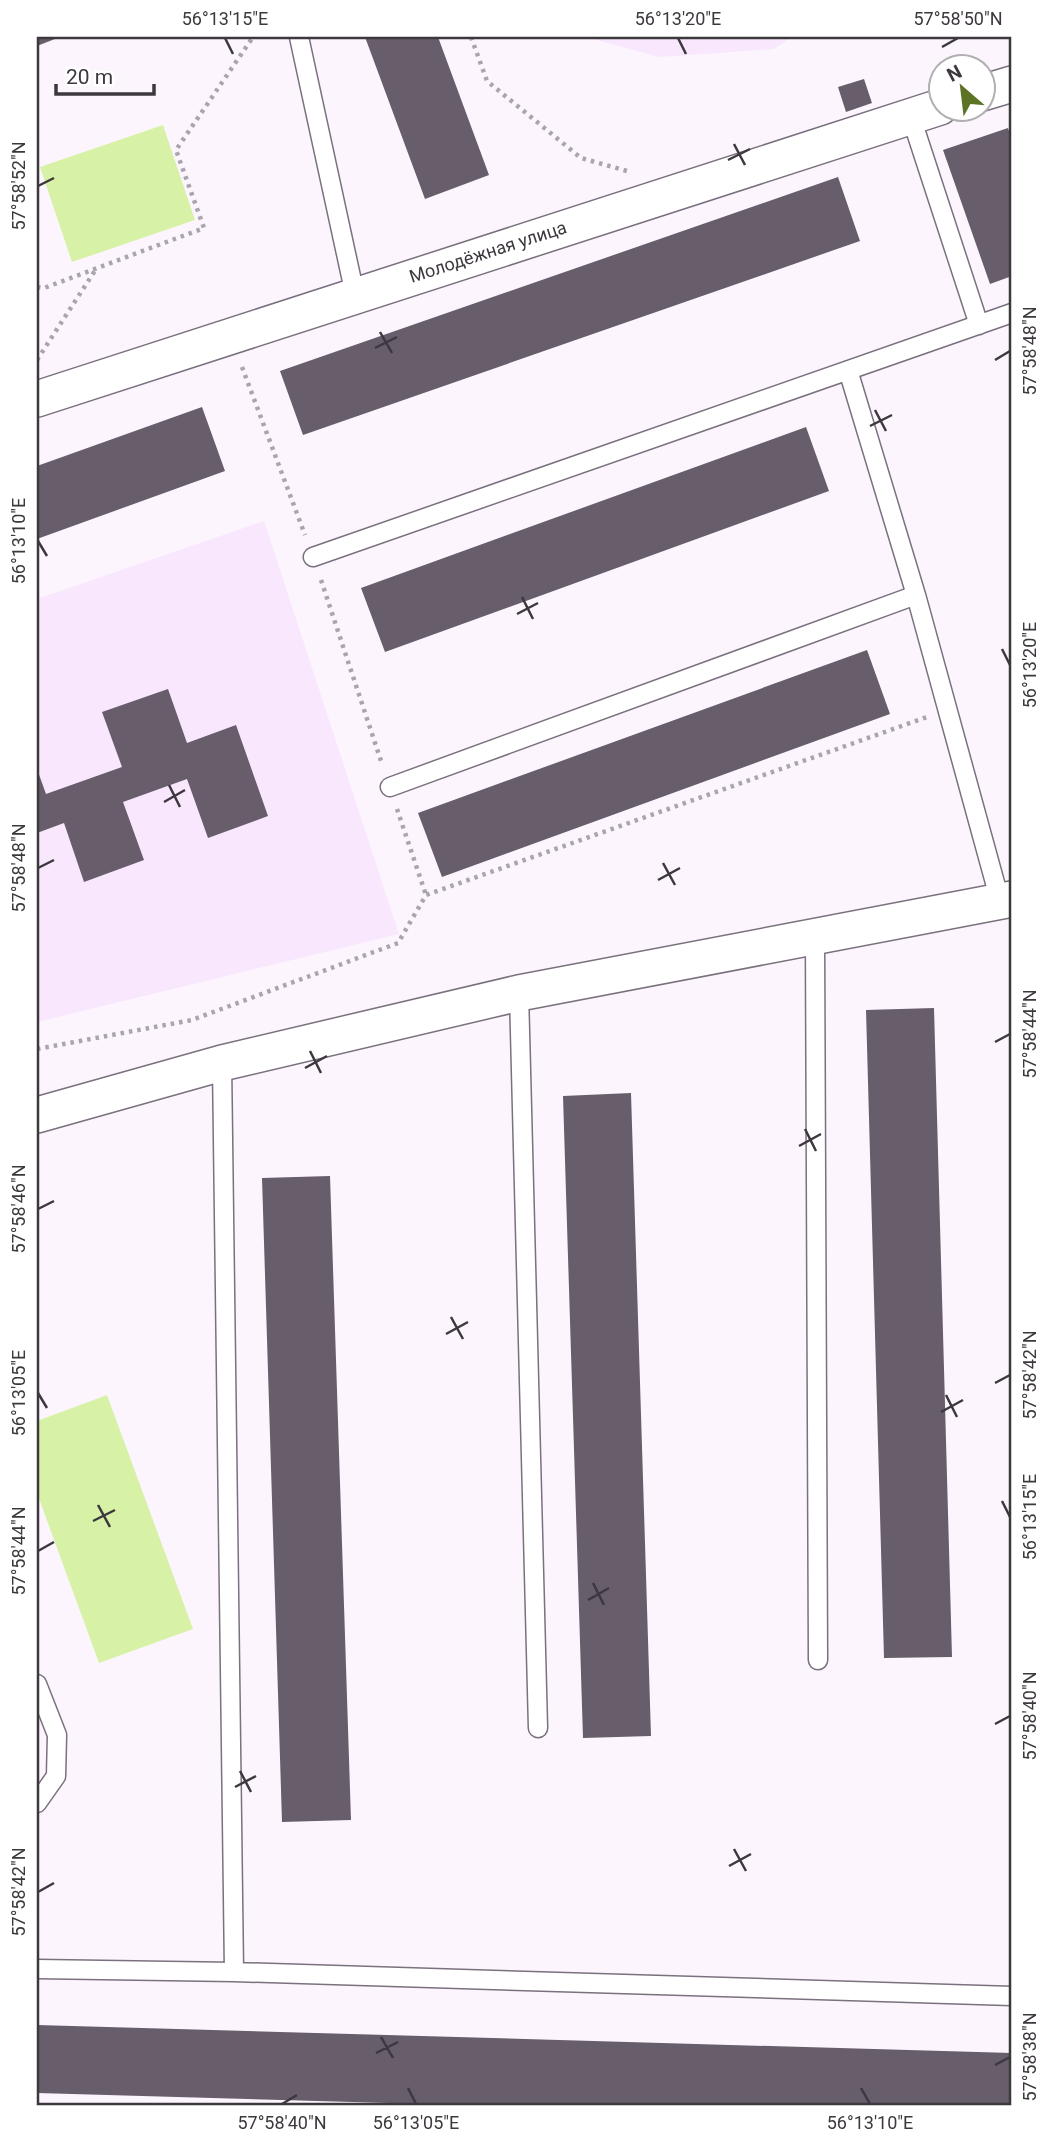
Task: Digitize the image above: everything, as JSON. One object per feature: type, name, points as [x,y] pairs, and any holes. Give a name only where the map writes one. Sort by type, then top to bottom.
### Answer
[{"type":"street","name":"Молодёжная улица","points":[[37,399],[926,112]]},
{"type":"street","points":[[37,1115],[222,1063],[519,993],[1006,900]]},
{"type":"lane","points":[[299,37],[355,295]]},
{"type":"lane","points":[[928,122],[979,325]]},
{"type":"lane","points":[[313,557],[1012,313]]},
{"type":"lane","points":[[848,370],[916,595],[947,710],[1006,900]]},
{"type":"lane","points":[[390,787],[916,595]]},
{"type":"lane","points":[[815,937],[818,1660]]},
{"type":"lane","points":[[519,993],[538,1728]]},
{"type":"lane","points":[[222,1063],[234,1972]]},
{"type":"lane","points":[[37,1684],[57,1735],[56,1776],[37,1803]]},
{"type":"lane","points":[[37,1969],[234,1972],[1012,1996]]},
{"type":"path","points":[[37,287],[44,288],[204,228],[176,150],[253,37]]},
{"type":"path","points":[[471,37],[486,80],[581,158],[633,173]]},
{"type":"path","points":[[37,360],[96,268]]},
{"type":"path","points":[[230,335],[313,557],[426,895]]},
{"type":"path","points":[[37,1049],[192,1020],[398,943],[426,895],[947,710]]},
{"type":"shaded area","points":[[586,37],[791,37],[774,49],[659,57]]},
{"type":"shaded area","points":[[264,521],[399,934],[37,1022],[37,599]]},
{"type":"green space","points":[[163,125],[195,220],[72,262],[40,167]]},
{"type":"green space","points":[[107,1395],[193,1629],[99,1663],[37,1493],[37,1421]]},
{"type":"building","points":[[37,37],[60,37],[37,46]]},
{"type":"building","points":[[365,37],[438,37],[489,175],[425,199]]},
{"type":"building","points":[[864,79],[872,103],[846,112],[838,87]]},
{"type":"building","points":[[1008,128],[1012,141],[1012,276],[990,284],[943,150]]},
{"type":"building","points":[[838,177],[860,241],[303,435],[280,371]]},
{"type":"building","points":[[202,407],[225,471],[37,539],[37,466]]},
{"type":"building","points":[[806,427],[829,491],[385,652],[361,588]]},
{"type":"building","points":[[867,650],[890,714],[442,877],[418,813]]},
{"type":"building","points":[[168,689],[187,743],[236,725],[268,816],[208,838],[187,779],[123,802],[144,860],[84,882],[64,823],[37,833],[37,769],[46,794],[122,767],[102,712]]},
{"type":"building","points":[[934,1008],[952,1657],[884,1658],[866,1010]]},
{"type":"building","points":[[631,1093],[651,1736],[583,1738],[563,1096]]},
{"type":"building","points":[[330,1176],[351,1820],[282,1822],[262,1178]]},
{"type":"building","points":[[37,2025],[1012,2053],[1012,2105],[460,2105],[37,2093]]}]
